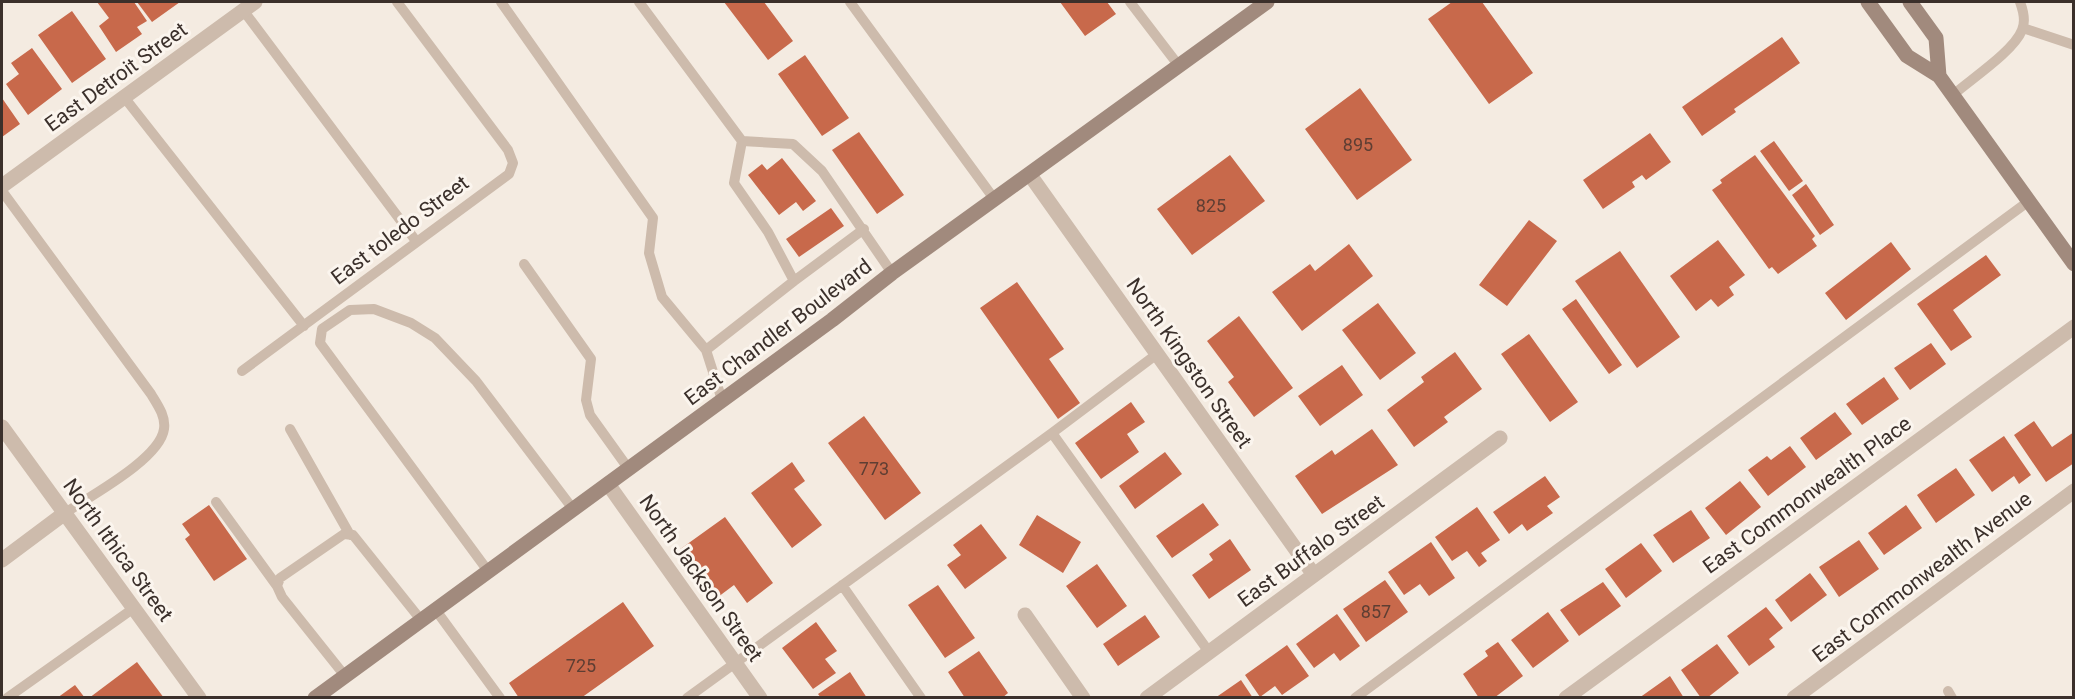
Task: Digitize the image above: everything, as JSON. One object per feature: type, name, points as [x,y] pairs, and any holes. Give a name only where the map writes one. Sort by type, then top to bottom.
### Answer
[{"type":"main road","name":"East Chandler Boulevard","points":[[315,698],[892,273],[1267,2]]},
{"type":"main road","points":[[1868,2],[1907,56],[1939,76],[2073,264]]},
{"type":"main road","points":[[1910,2],[1936,38],[1939,76]]},
{"type":"street","name":"East Detroit Street","points":[[2,186],[249,6]]},
{"type":"street","name":"North Kingston Street","points":[[1030,175],[1314,575]]},
{"type":"street","name":"East Commonwealth Place","points":[[1566,698],[2073,327]]},
{"type":"street","name":"North Ithica Street","points":[[2,427],[199,698]]},
{"type":"street","name":"East Buffalo Street","points":[[1147,698],[1500,438]]},
{"type":"street","name":"North Jackson Street","points":[[608,484],[760,698]]},
{"type":"street","name":"East Commonwealth Avenue","points":[[1794,698],[2073,491]]},
{"type":"street","points":[[2,560],[65,513]]},
{"type":"street","points":[[1025,615],[1083,698]]},
{"type":"lane","name":"East toledo Street","points":[[242,371],[509,174],[513,163],[508,150],[397,2]]},
{"type":"lane","points":[[501,2],[653,218],[649,253],[663,297],[705,350],[722,400]]},
{"type":"lane","points":[[639,2],[742,141],[734,183],[768,232],[795,281]]},
{"type":"lane","points":[[850,2],[995,200]]},
{"type":"lane","points":[[1130,2],[1179,66]]},
{"type":"lane","points":[[1953,95],[2015,42],[2023,28],[2020,2]]},
{"type":"lane","points":[[249,6],[416,241]]},
{"type":"lane","points":[[2023,28],[2073,45]]},
{"type":"lane","points":[[124,97],[304,326]]},
{"type":"lane","points":[[742,141],[793,144],[822,171],[864,229],[892,273]]},
{"type":"lane","points":[[2,191],[138,375],[161,411],[163,419],[164,427],[160,441],[135,466],[65,513]]},
{"type":"lane","points":[[1355,698],[2029,201]]},
{"type":"lane","points":[[705,350],[864,229]]},
{"type":"lane","points":[[524,264],[591,359],[586,400],[590,415],[628,468]]},
{"type":"lane","points":[[488,571],[320,343],[322,329],[335,318],[350,309],[374,309],[411,323],[435,338],[476,381],[573,509]]},
{"type":"lane","points":[[687,698],[1157,354]]},
{"type":"lane","points":[[290,429],[350,535]]},
{"type":"lane","points":[[1052,433],[1209,652]]},
{"type":"lane","points":[[216,502],[277,586],[282,597],[345,676]]},
{"type":"lane","points":[[277,586],[280,578],[344,534],[350,535],[359,541],[421,620]]},
{"type":"lane","points":[[842,585],[921,698]]},
{"type":"lane","points":[[8,698],[134,608]]},
{"type":"lane","points":[[435,609],[500,698]]},
{"type":"building","points":[[97,2],[134,2],[147,21],[137,27],[142,34],[116,52],[99,26],[109,18]]},
{"type":"building","points":[[137,2],[180,2],[152,22]]},
{"type":"building","points":[[724,2],[764,2],[793,41],[768,60]]},
{"type":"building","points":[[1060,2],[1107,2],[1116,14],[1085,36]]},
{"type":"building","points":[[1452,2],[1482,2],[1533,73],[1489,104],[1428,19]]},
{"type":"building","points":[[72,11],[106,59],[72,83],[38,35]]},
{"type":"building","points":[[1782,37],[1800,63],[1734,109],[1736,112],[1702,136],[1682,107]]},
{"type":"building","points":[[32,48],[62,89],[28,115],[6,84],[19,74],[11,63]]},
{"type":"building","points":[[805,55],[849,118],[822,136],[778,74]]},
{"type":"building","points":[[1360,88],[1412,160],[1357,200],[1305,129]]},
{"type":"building","points":[[2,98],[20,124],[2,137]]},
{"type":"building","points":[[859,132],[904,195],[877,214],[832,150]]},
{"type":"building","points":[[1650,133],[1671,162],[1646,180],[1642,175],[1632,182],[1635,187],[1603,209],[1583,180]]},
{"type":"building","points":[[1774,141],[1803,181],[1789,191],[1760,151]]},
{"type":"building","points":[[1230,155],[1265,201],[1192,255],[1157,209]]},
{"type":"building","points":[[1755,155],[1815,236],[1812,239],[1817,246],[1778,274],[1772,267],[1769,269],[1712,190],[1722,183],[1720,180]]},
{"type":"building","points":[[782,158],[816,201],[803,211],[796,202],[779,215],[748,175],[762,164],[767,170]]},
{"type":"building","points":[[1806,184],[1834,225],[1820,235],[1792,195]]},
{"type":"building","points":[[831,208],[844,226],[799,257],[786,239]]},
{"type":"building","points":[[1529,220],[1557,241],[1507,306],[1479,285]]},
{"type":"building","points":[[1718,240],[1745,275],[1729,287],[1734,295],[1718,307],[1711,299],[1696,311],[1670,276]]},
{"type":"building","points":[[1891,242],[1911,269],[1846,320],[1825,293]]},
{"type":"building","points":[[1349,244],[1373,276],[1302,331],[1272,292],[1310,264],[1315,271]]},
{"type":"building","points":[[1620,251],[1680,337],[1637,368],[1575,281]]},
{"type":"building","points":[[1986,255],[2001,275],[1953,310],[1972,337],[1951,351],[1917,304]]},
{"type":"building","points":[[1017,282],[1064,349],[1049,359],[1080,403],[1058,419],[980,308]]},
{"type":"building","points":[[1576,299],[1622,365],[1609,374],[1562,309]]},
{"type":"building","points":[[1378,303],[1416,353],[1380,380],[1342,330]]},
{"type":"building","points":[[1239,316],[1293,388],[1254,417],[1228,382],[1234,377],[1207,341]]},
{"type":"building","points":[[1529,334],[1578,402],[1550,422],[1501,354]]},
{"type":"building","points":[[1931,343],[1946,364],[1910,390],[1894,368]]},
{"type":"building","points":[[1455,352],[1482,389],[1444,417],[1448,422],[1414,447],[1387,410],[1424,382],[1421,377]]},
{"type":"building","points":[[1342,365],[1363,395],[1320,426],[1298,396]]},
{"type":"building","points":[[1884,377],[1899,399],[1862,425],[1846,404]]},
{"type":"building","points":[[1131,402],[1145,422],[1127,434],[1139,452],[1101,479],[1075,443]]},
{"type":"building","points":[[1835,412],[1852,434],[1816,460],[1800,438]]},
{"type":"building","points":[[864,416],[921,493],[885,520],[828,443]]},
{"type":"building","points":[[2034,421],[2052,447],[2074,432],[2074,463],[2046,482],[2014,435]]},
{"type":"building","points":[[1372,429],[1398,465],[1322,514],[1295,476],[1332,450],[1335,455]]},
{"type":"building","points":[[2004,436],[2031,475],[2019,484],[2014,476],[1992,492],[1969,460]]},
{"type":"building","points":[[1790,446],[1806,467],[1768,496],[1748,470],[1767,456],[1771,460]]},
{"type":"building","points":[[1165,452],[1182,474],[1135,509],[1119,486]]},
{"type":"building","points":[[792,462],[805,481],[794,489],[822,525],[792,548],[751,493]]},
{"type":"building","points":[[1956,468],[1975,495],[1936,523],[1917,495]]},
{"type":"building","points":[[1545,476],[1560,497],[1547,506],[1553,513],[1527,531],[1522,524],[1509,534],[1493,512]]},
{"type":"building","points":[[1740,481],[1761,507],[1726,535],[1705,508]]},
{"type":"building","points":[[1203,503],[1219,525],[1172,558],[1156,536]]},
{"type":"building","points":[[209,505],[247,559],[214,581],[185,539],[190,535],[182,524]]},
{"type":"building","points":[[1906,505],[1922,528],[1884,555],[1868,533]]},
{"type":"building","points":[[1477,507],[1500,540],[1481,553],[1487,561],[1479,567],[1467,551],[1452,561],[1435,537]]},
{"type":"building","points":[[1691,510],[1710,538],[1673,563],[1653,535]]},
{"type":"building","points":[[1037,515],[1081,542],[1063,573],[1019,545]]},
{"type":"building","points":[[725,517],[773,583],[747,603],[734,585],[718,597],[679,550]]},
{"type":"building","points":[[981,524],[1007,558],[965,589],[947,565],[961,555],[953,545]]},
{"type":"building","points":[[1230,539],[1251,570],[1209,599],[1192,575],[1213,560],[1209,554]]},
{"type":"building","points":[[1859,540],[1879,569],[1839,597],[1819,567]]},
{"type":"building","points":[[1431,542],[1455,578],[1429,596],[1420,584],[1404,595],[1388,572]]},
{"type":"building","points":[[1641,543],[1662,571],[1626,598],[1605,569]]},
{"type":"building","points":[[1097,564],[1127,606],[1097,628],[1066,586]]},
{"type":"building","points":[[1810,573],[1827,595],[1791,622],[1775,600]]},
{"type":"building","points":[[1385,580],[1408,612],[1366,642],[1343,609]]},
{"type":"building","points":[[1603,582],[1621,606],[1579,636],[1560,610]]},
{"type":"building","points":[[938,585],[975,638],[945,658],[908,605]]},
{"type":"building","points":[[623,602],[654,646],[581,698],[519,698],[509,683]]},
{"type":"building","points":[[1766,607],[1783,628],[1769,639],[1775,647],[1749,666],[1727,636]]},
{"type":"building","points":[[1548,612],[1569,641],[1533,668],[1511,640]]},
{"type":"building","points":[[1337,614],[1360,646],[1340,661],[1334,653],[1314,668],[1296,644]]},
{"type":"building","points":[[1145,615],[1160,637],[1118,666],[1103,644]]},
{"type":"building","points":[[816,622],[837,651],[825,659],[836,673],[813,689],[782,648]]},
{"type":"building","points":[[1498,642],[1523,676],[1494,698],[1479,698],[1463,674],[1488,656],[1485,651]]},
{"type":"building","points":[[1717,644],[1739,673],[1707,698],[1701,698],[1681,670]]},
{"type":"building","points":[[1287,645],[1309,676],[1282,695],[1275,686],[1260,697],[1245,675]]},
{"type":"building","points":[[979,651],[1008,693],[1002,698],[965,698],[948,672]]},
{"type":"building","points":[[137,662],[164,698],[89,698]]},
{"type":"building","points":[[850,672],[867,698],[821,698],[818,694]]},
{"type":"building","points":[[1670,676],[1684,698],[1639,698]]},
{"type":"building","points":[[1241,680],[1253,698],[1215,698]]},
{"type":"building","points":[[75,685],[85,698],[57,698]]}]
